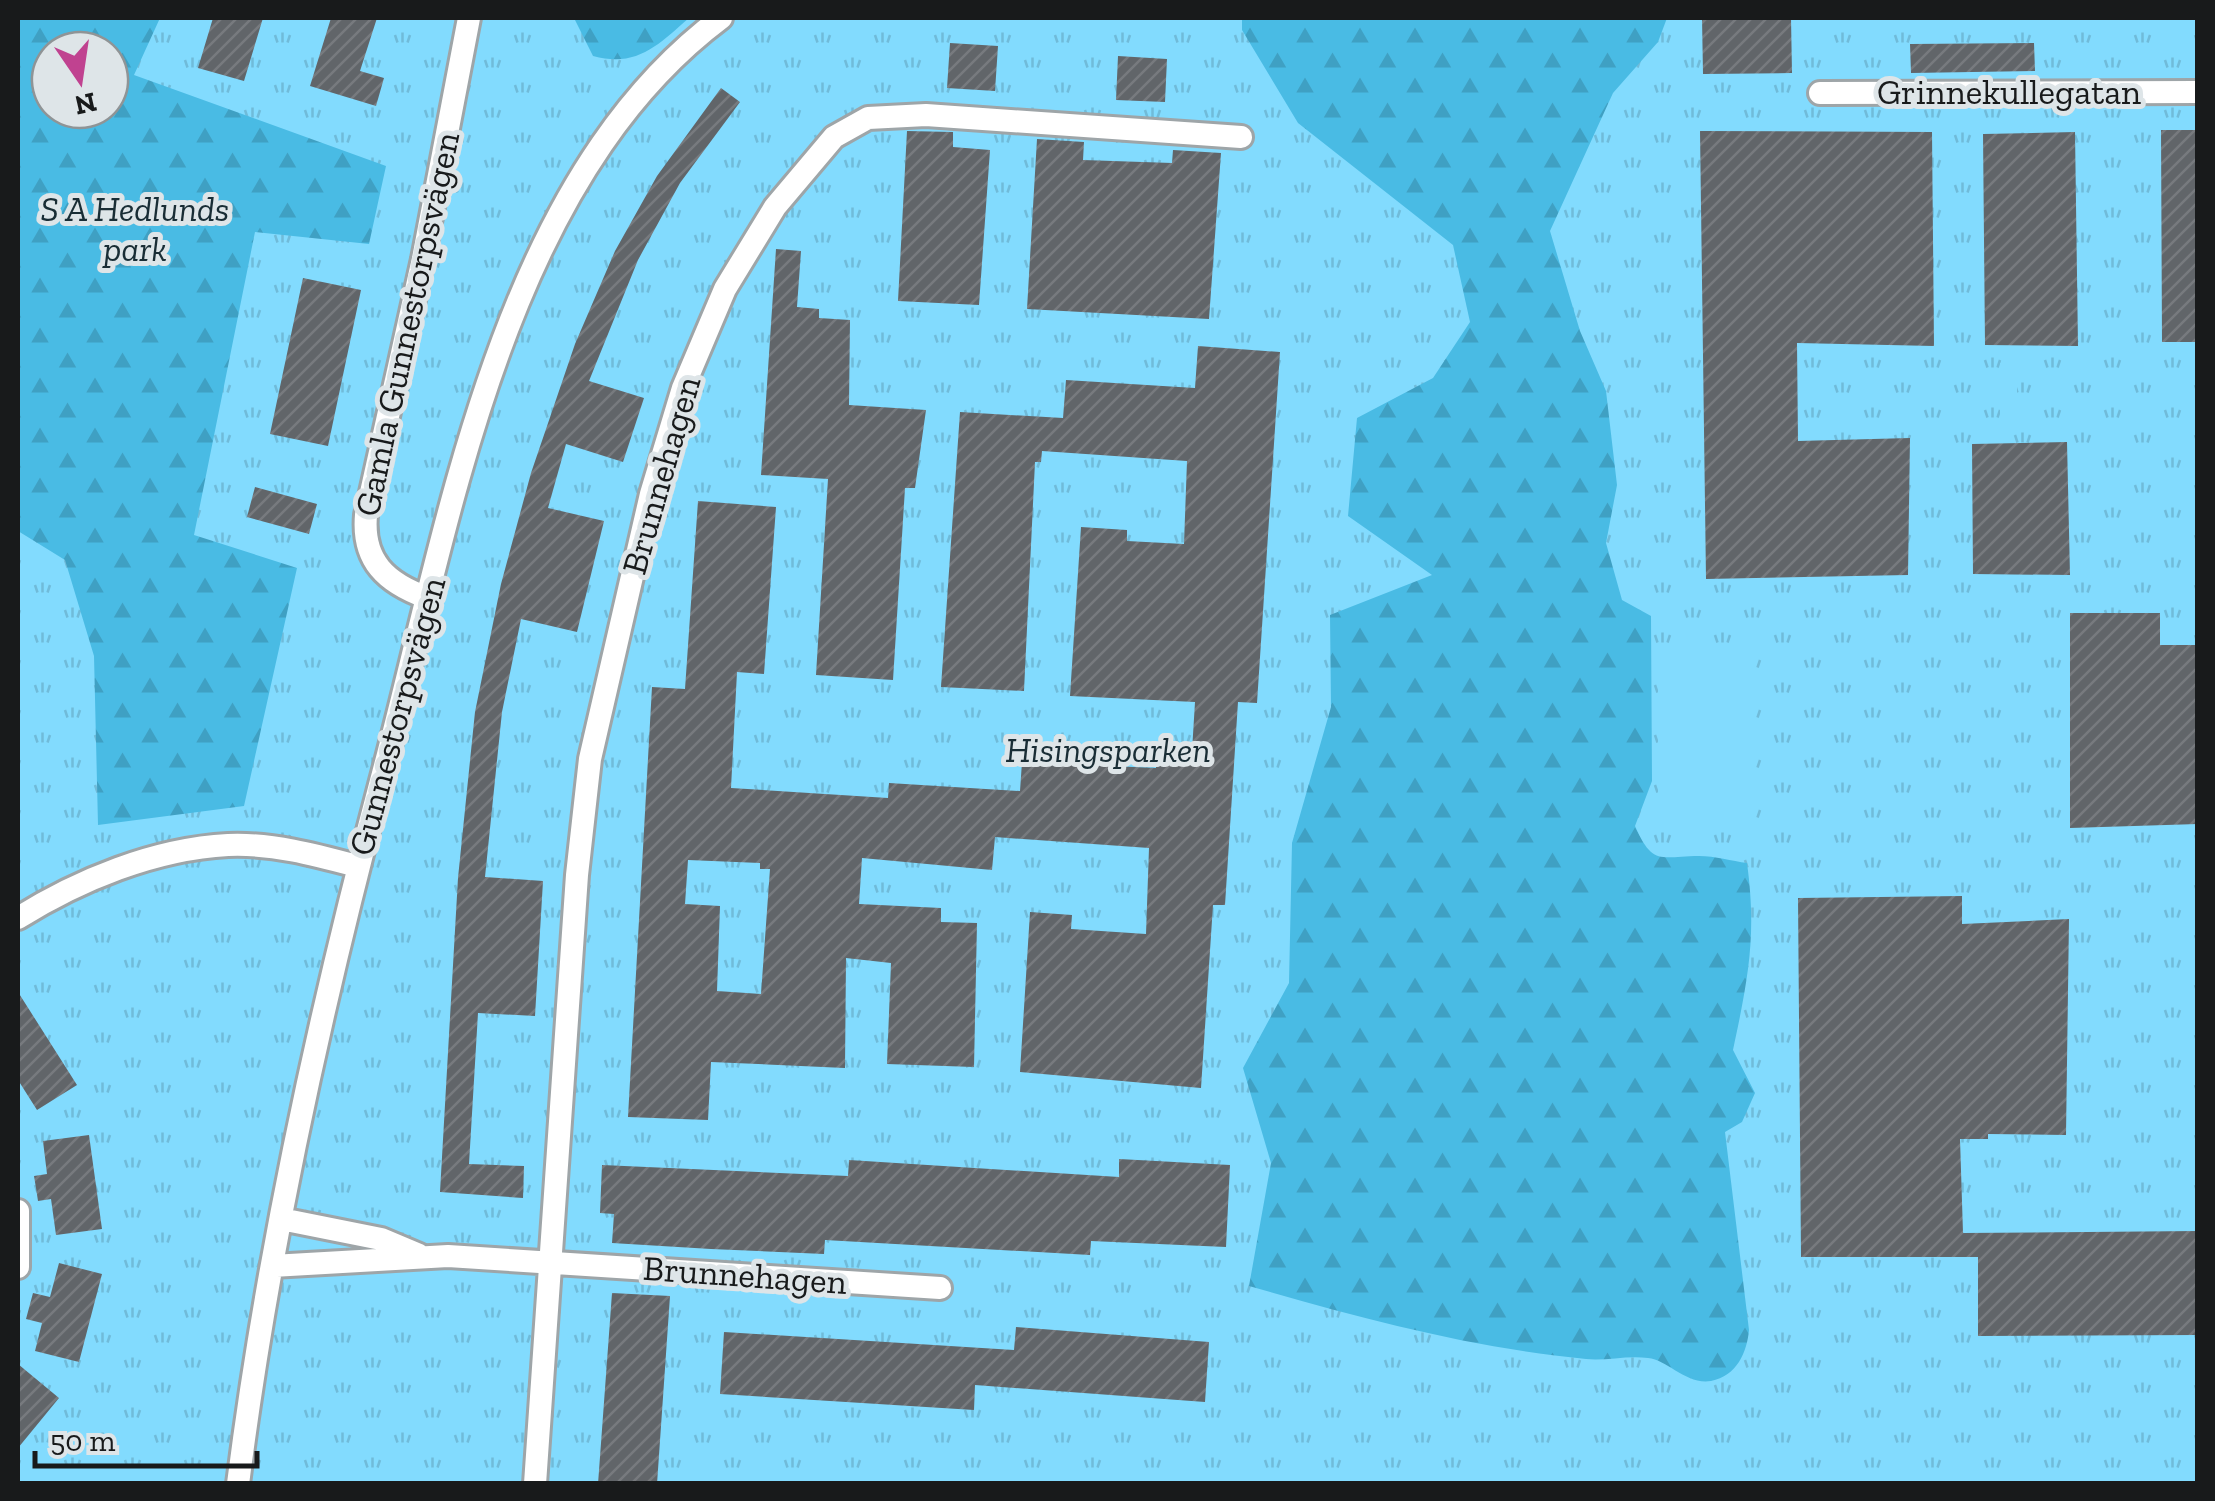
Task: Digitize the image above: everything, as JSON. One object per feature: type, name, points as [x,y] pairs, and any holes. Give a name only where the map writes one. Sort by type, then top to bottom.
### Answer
[{"type":"street","name":"Gamla Gunnestorpsvägen","points":[[428,598],[380,572],[364,536],[469,18]]},
{"type":"street","name":"Gunnestorpsvägen","points":[[238,1484],[253,1362],[358,866],[480,416],[521,296],[557,221],[596,154],[664,70],[722,18]]},
{"type":"street","name":"Grinnekullegatan","points":[[1820,93],[2198,92]]},
{"type":"street","name":"Brunnehagen","points":[[535,1484],[577,875],[590,759],[651,494],[683,388],[725,289],[787,193],[834,137],[868,118],[926,115],[1241,137]]},
{"type":"street","points":[[18,918],[60,892],[147,860],[228,845],[297,850],[358,866]]},
{"type":"street","points":[[18,1211],[18,1267]]},
{"type":"street","name":"Brunnehagen","points":[[281,1218],[381,1239],[419,1255]]},
{"type":"street","name":"Brunnehagen","points":[[272,1266],[383,1262],[419,1255],[940,1288]]},
{"type":"green space","name":"Hisingsparken","points":[[18,18],[2197,18],[2197,1483],[18,1483]]},
{"type":"green space","name":"S A Hedlunds park","points":[[18,18],[160,18],[134,75],[386,166],[369,244],[255,232],[194,535],[297,568],[244,806],[98,825],[94,656],[65,560],[18,531]]},
{"type":"green space","points":[[574,18],[689,18],[646,52],[608,59],[593,56]]},
{"type":"green space","points":[[1242,18],[1667,18],[1658,42],[1613,93],[1550,231],[1580,331],[1606,391],[1617,485],[1606,543],[1622,600],[1651,616],[1652,781],[1635,826],[1653,854],[1747,863],[1749,957],[1733,1050],[1755,1093],[1742,1122],[1725,1132],[1749,1330],[1739,1362],[1720,1378],[1693,1379],[1648,1358],[1586,1359],[1458,1340],[1249,1286],[1271,1163],[1243,1068],[1289,983],[1292,843],[1331,707],[1330,615],[1432,575],[1348,516],[1357,418],[1433,378],[1470,322],[1453,245],[1298,123],[1242,30]]},
{"type":"green space","points":[[2000,363],[2017,363],[2017,425],[2000,425]]},
{"type":"green space","points":[[1658,648],[1756,648],[1756,827],[1658,827]]},
{"type":"building","points":[[213,18],[263,18],[244,81],[198,68]]},
{"type":"building","points":[[331,18],[377,18],[360,71],[384,78],[376,106],[310,86]]},
{"type":"building","points":[[1702,18],[1791,18],[1792,73],[1703,74]]},
{"type":"building","points":[[950,43],[998,46],[995,91],[947,88]]},
{"type":"building","points":[[2034,43],[2035,71],[1911,73],[1910,44]]},
{"type":"building","points":[[1118,56],[1167,59],[1165,102],[1116,100]]},
{"type":"building","points":[[721,88],[740,102],[680,183],[638,260],[589,381],[644,398],[623,462],[566,444],[548,508],[604,521],[577,632],[521,619],[502,712],[485,877],[543,881],[535,1016],[478,1013],[469,1164],[524,1166],[523,1198],[440,1192],[458,878],[475,712],[501,584],[531,473],[575,344],[615,251],[657,176]]},
{"type":"building","points":[[2161,130],[2198,130],[2198,342],[2162,342]]},
{"type":"building","points":[[907,131],[953,132],[953,147],[990,150],[979,305],[898,301]]},
{"type":"building","points":[[1700,131],[1932,132],[1934,346],[1797,343],[1798,441],[1910,438],[1908,575],[1706,579]]},
{"type":"building","points":[[2075,132],[2078,346],[1985,345],[1983,134]]},
{"type":"building","points":[[1037,139],[1084,142],[1083,160],[1172,163],[1173,150],[1221,153],[1209,319],[1027,309]]},
{"type":"building","points":[[776,249],[801,251],[797,307],[819,309],[819,318],[850,320],[849,405],[926,410],[915,488],[905,488],[893,680],[816,675],[828,479],[761,475]]},
{"type":"building","points":[[303,278],[361,290],[328,446],[270,434]]},
{"type":"building","points":[[1198,346],[1280,352],[1257,703],[1238,702],[1225,905],[1213,905],[1201,1088],[1020,1072],[1030,912],[1072,915],[1071,929],[1146,934],[1149,848],[995,837],[992,870],[862,858],[859,904],[941,908],[941,922],[977,923],[974,1067],[887,1064],[891,963],[846,958],[845,1068],[711,1062],[708,1120],[628,1117],[652,687],[685,689],[698,501],[776,507],[764,674],[737,672],[731,788],[888,798],[889,783],[1020,791],[1022,762],[1156,768],[1157,750],[1192,751],[1195,702],[1070,696],[1081,527],[1127,530],[1127,541],[1184,544],[1187,461],[1042,451],[1041,462],[1035,462],[1024,691],[941,687],[960,412],[1063,418],[1066,380],[1195,388]],"holes":[[[688,860],[760,863],[760,869],[770,869],[761,994],[717,991],[720,906],[685,904]]]},
{"type":"building","points":[[2067,442],[2070,575],[1973,574],[1972,444]]},
{"type":"building","points":[[255,487],[317,504],[309,534],[247,517]]},
{"type":"building","points":[[2070,613],[2160,613],[2160,645],[2198,645],[2198,824],[2070,828]]},
{"type":"building","points":[[1962,896],[1962,924],[2069,919],[2066,1135],[1988,1134],[1988,1139],[1960,1139],[1963,1233],[2198,1231],[2198,1335],[1978,1336],[1978,1257],[1801,1257],[1798,898]]},
{"type":"building","points":[[18,992],[77,1085],[37,1110],[18,1080]]},
{"type":"building","points":[[89,1135],[102,1229],[56,1235],[51,1199],[38,1201],[34,1176],[47,1174],[43,1141]]},
{"type":"building","points":[[1119,1159],[1230,1165],[1226,1247],[1091,1241],[1090,1255],[825,1240],[824,1254],[711,1249],[612,1243],[614,1214],[600,1213],[602,1165],[848,1176],[849,1160],[1119,1177]]},
{"type":"building","points":[[59,1263],[102,1274],[79,1362],[35,1351],[42,1323],[26,1319],[33,1293],[50,1297]]},
{"type":"building","points":[[612,1293],[670,1296],[657,1484],[598,1484]]},
{"type":"building","points":[[1016,1327],[1209,1342],[1205,1402],[975,1385],[974,1410],[720,1394],[724,1332],[1014,1350]]},
{"type":"building","points":[[18,1364],[59,1398],[18,1448]]}]
